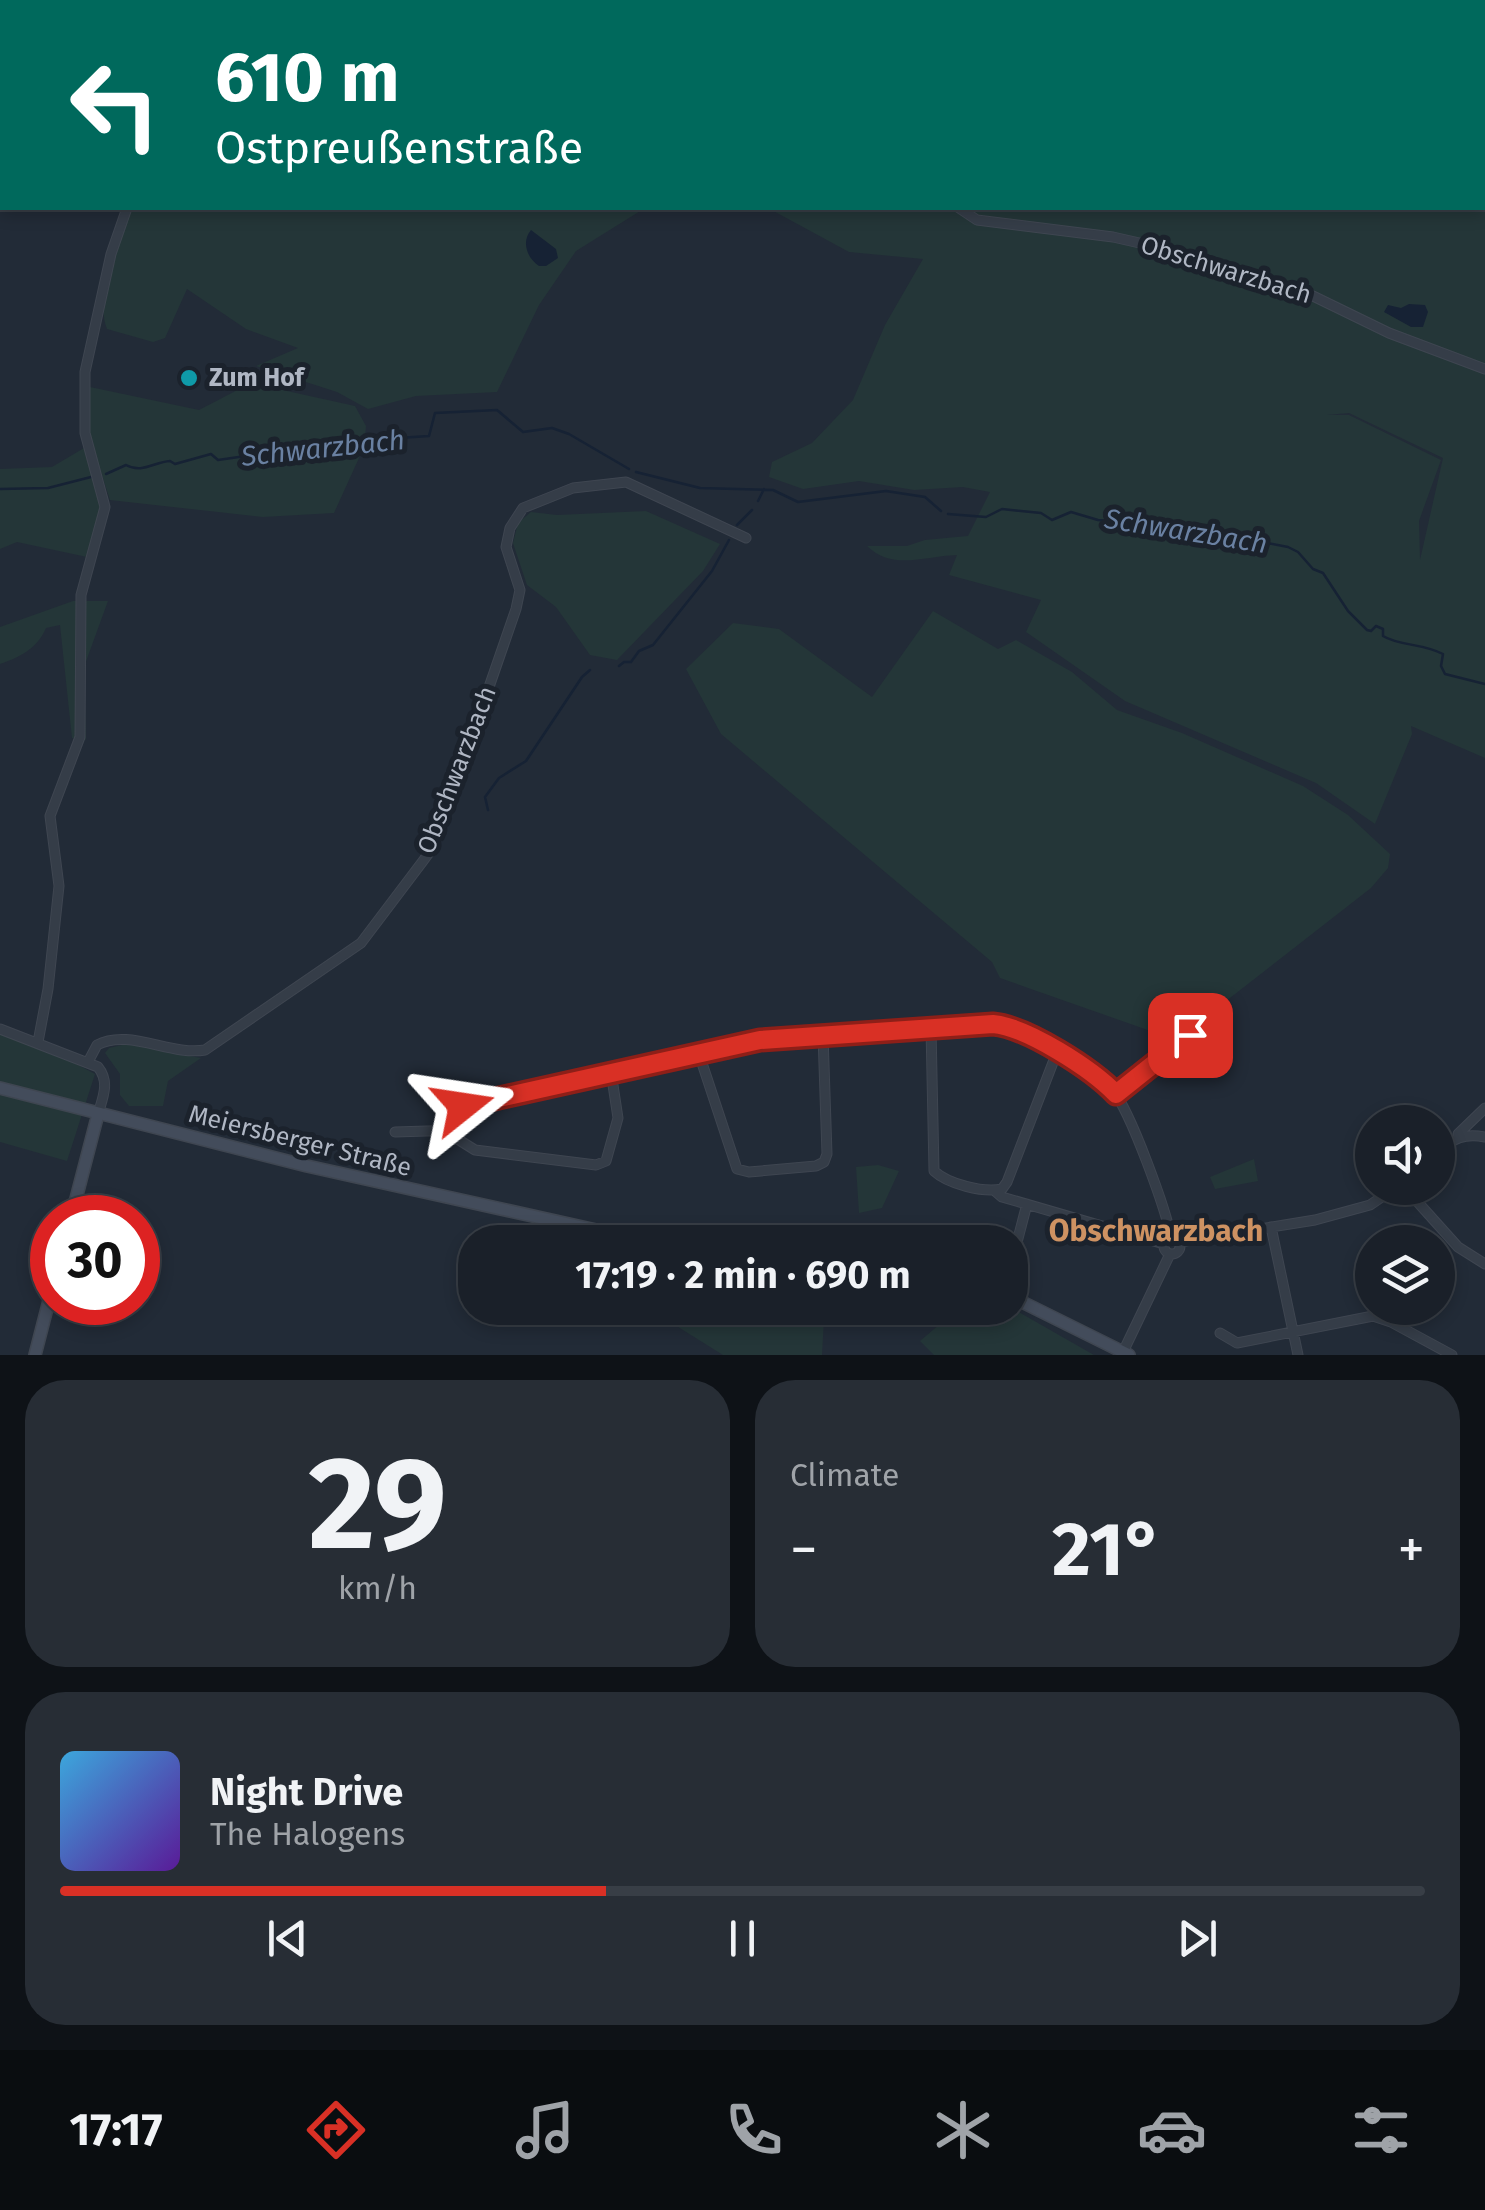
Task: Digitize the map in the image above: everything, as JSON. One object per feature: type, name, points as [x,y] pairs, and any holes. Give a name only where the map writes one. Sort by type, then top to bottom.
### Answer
[{"type":"main road","name":"Meiersberger Straße","points":[[0,1088],[434,1196],[570,1225]]},
{"type":"main road","points":[[77,1195],[98,1114]]},
{"type":"main road","points":[[1028,1305],[1126,1354]]},
{"type":"main road","points":[[35,1355],[43,1325]]},
{"type":"street","points":[[38,1042],[59,886],[50,816],[80,738],[81,595],[106,506],[85,433],[85,372],[111,254],[126,210]]},
{"type":"street","name":"Obschwarzbach","points":[[962,210],[977,220],[1140,242],[1228,267],[1313,296],[1390,333],[1485,369]]},
{"type":"street","name":"Obschwarzbach","points":[[88,1062],[97,1044],[115,1038],[190,1052],[204,1050],[328,968],[370,932],[434,846],[516,609],[520,590],[506,547],[510,528],[523,508],[573,488],[626,482],[746,538]]},
{"type":"street","points":[[611,1072],[618,1118],[606,1162],[596,1165],[474,1150],[460,1140],[459,1114],[463,1106],[472,1102],[611,1072],[699,1054],[760,1040],[931,1028],[1008,1025],[1021,1029],[1101,1080],[1116,1094],[1154,1186],[1171,1245],[1126,1354]]},
{"type":"street","points":[[0,1028],[98,1067],[105,1079],[98,1114]]},
{"type":"street","points":[[931,1028],[934,1170],[942,1178],[995,1191],[1007,1182],[1057,1052]]},
{"type":"street","points":[[1116,1094],[1190,1035]]},
{"type":"street","points":[[699,1054],[737,1168],[749,1172],[816,1166],[827,1154],[823,1036]]},
{"type":"street","points":[[1455,1136],[1485,1108]]},
{"type":"street","points":[[395,1132],[459,1130]]},
{"type":"street","points":[[1455,1139],[1469,1134],[1485,1137]]},
{"type":"street","points":[[995,1191],[1002,1198],[1171,1245],[1314,1220],[1370,1205]]},
{"type":"street","points":[[1022,1225],[1027,1204]]},
{"type":"street","points":[[1420,1205],[1458,1247],[1485,1264]]},
{"type":"street","points":[[1270,1227],[1298,1355]]},
{"type":"street","points":[[1220,1334],[1237,1343],[1374,1316],[1452,1355]]},
{"type":"shaded area","points":[[130,210],[642,210],[576,251],[539,305],[497,392],[416,396],[368,409],[337,392],[256,366],[298,348],[246,329],[187,289],[165,338],[153,342],[107,329],[104,301],[115,252]]},
{"type":"shaded area","points":[[772,210],[1485,210],[1485,758],[1411,726],[1412,734],[1375,824],[1316,783],[1125,701],[1026,632],[1041,600],[949,575],[957,555],[898,560],[877,554],[867,546],[907,546],[925,540],[968,536],[990,492],[963,487],[914,490],[859,481],[803,489],[769,477],[772,462],[812,443],[853,400],[885,325],[923,259],[849,252]],"holes":[[[1349,413],[1443,458],[1420,560],[1419,521],[1441,460],[1349,415],[1327,415]]]},
{"type":"shaded area","points":[[251,383],[355,406],[366,426],[364,447],[334,513],[263,517],[110,500],[88,433],[90,387],[199,410]]},
{"type":"shaded area","points":[[84,448],[100,507],[87,557],[17,542],[0,549],[0,469],[52,467]]},
{"type":"shaded area","points":[[646,511],[720,544],[703,571],[617,660],[590,655],[556,607],[527,585],[513,543],[518,523],[531,512],[557,515]]},
{"type":"shaded area","points":[[73,601],[108,601],[84,667],[86,740],[72,738],[60,625],[46,628],[27,651],[0,664],[0,627]]},
{"type":"shaded area","points":[[933,611],[998,649],[1016,640],[1072,672],[1117,710],[1182,733],[1303,786],[1348,815],[1390,854],[1388,868],[1371,888],[1176,1040],[1000,978],[992,962],[721,734],[686,669],[733,623],[779,629],[872,697]]},
{"type":"shaded area","points":[[0,1032],[50,1050],[95,1074],[67,1161],[0,1142]]},
{"type":"shaded area","points":[[127,1044],[201,1058],[168,1081],[163,1106],[129,1106],[120,1095],[120,1074],[105,1053],[109,1048]]},
{"type":"shaded area","points":[[1254,1159],[1258,1181],[1215,1189],[1210,1177]]},
{"type":"shaded area","points":[[878,1165],[899,1171],[882,1208],[859,1213],[856,1167]]},
{"type":"shaded area","points":[[1028,1317],[1094,1355],[934,1355],[920,1341],[939,1325],[1028,1325]]},
{"type":"shaded area","points":[[675,1325],[824,1325],[822,1355],[723,1355]]},
{"type":"water","points":[[531,230],[556,249],[558,258],[546,266],[539,266],[529,254],[526,240]]},
{"type":"water","points":[[1388,305],[1401,308],[1425,305],[1428,312],[1423,327],[1411,327],[1384,312]]},
{"type":"waterway","name":"Schwarzbach","points":[[106,474],[126,465],[143,468],[170,461],[175,464],[211,454],[218,460],[352,441],[429,436],[435,413],[497,410],[523,432],[552,428],[629,469]]},
{"type":"waterway","name":"Schwarzbach","points":[[636,472],[700,488],[773,490],[798,502],[886,491],[925,497],[941,511]]},
{"type":"waterway","name":"Schwarzbach","points":[[0,489],[48,488],[91,477]]},
{"type":"waterway","points":[[758,501],[764,489]]},
{"type":"waterway","name":"Schwarzbach","points":[[948,514],[986,517],[1002,509],[1041,513],[1052,520],[1071,512],[1208,538],[1241,538],[1288,547],[1323,573],[1348,611],[1367,630],[1376,626],[1389,639],[1443,654],[1441,666],[1445,674],[1485,684]]},
{"type":"waterway","points":[[737,525],[752,510]]},
{"type":"waterway","points":[[619,666],[653,645],[712,571],[729,540]]},
{"type":"waterway","points":[[488,810],[485,797],[499,778],[526,761],[590,670]]},
{"type":"place","name":"Zum Hof","points":[[189,378]]},
{"type":"district","name":"Obschwarzbach","points":[[1156,1231]]},
{"type":"route","points":[[463,1106],[760,1040],[993,1024],[1021,1029],[1101,1080],[1116,1094],[1190,1035]]}]
